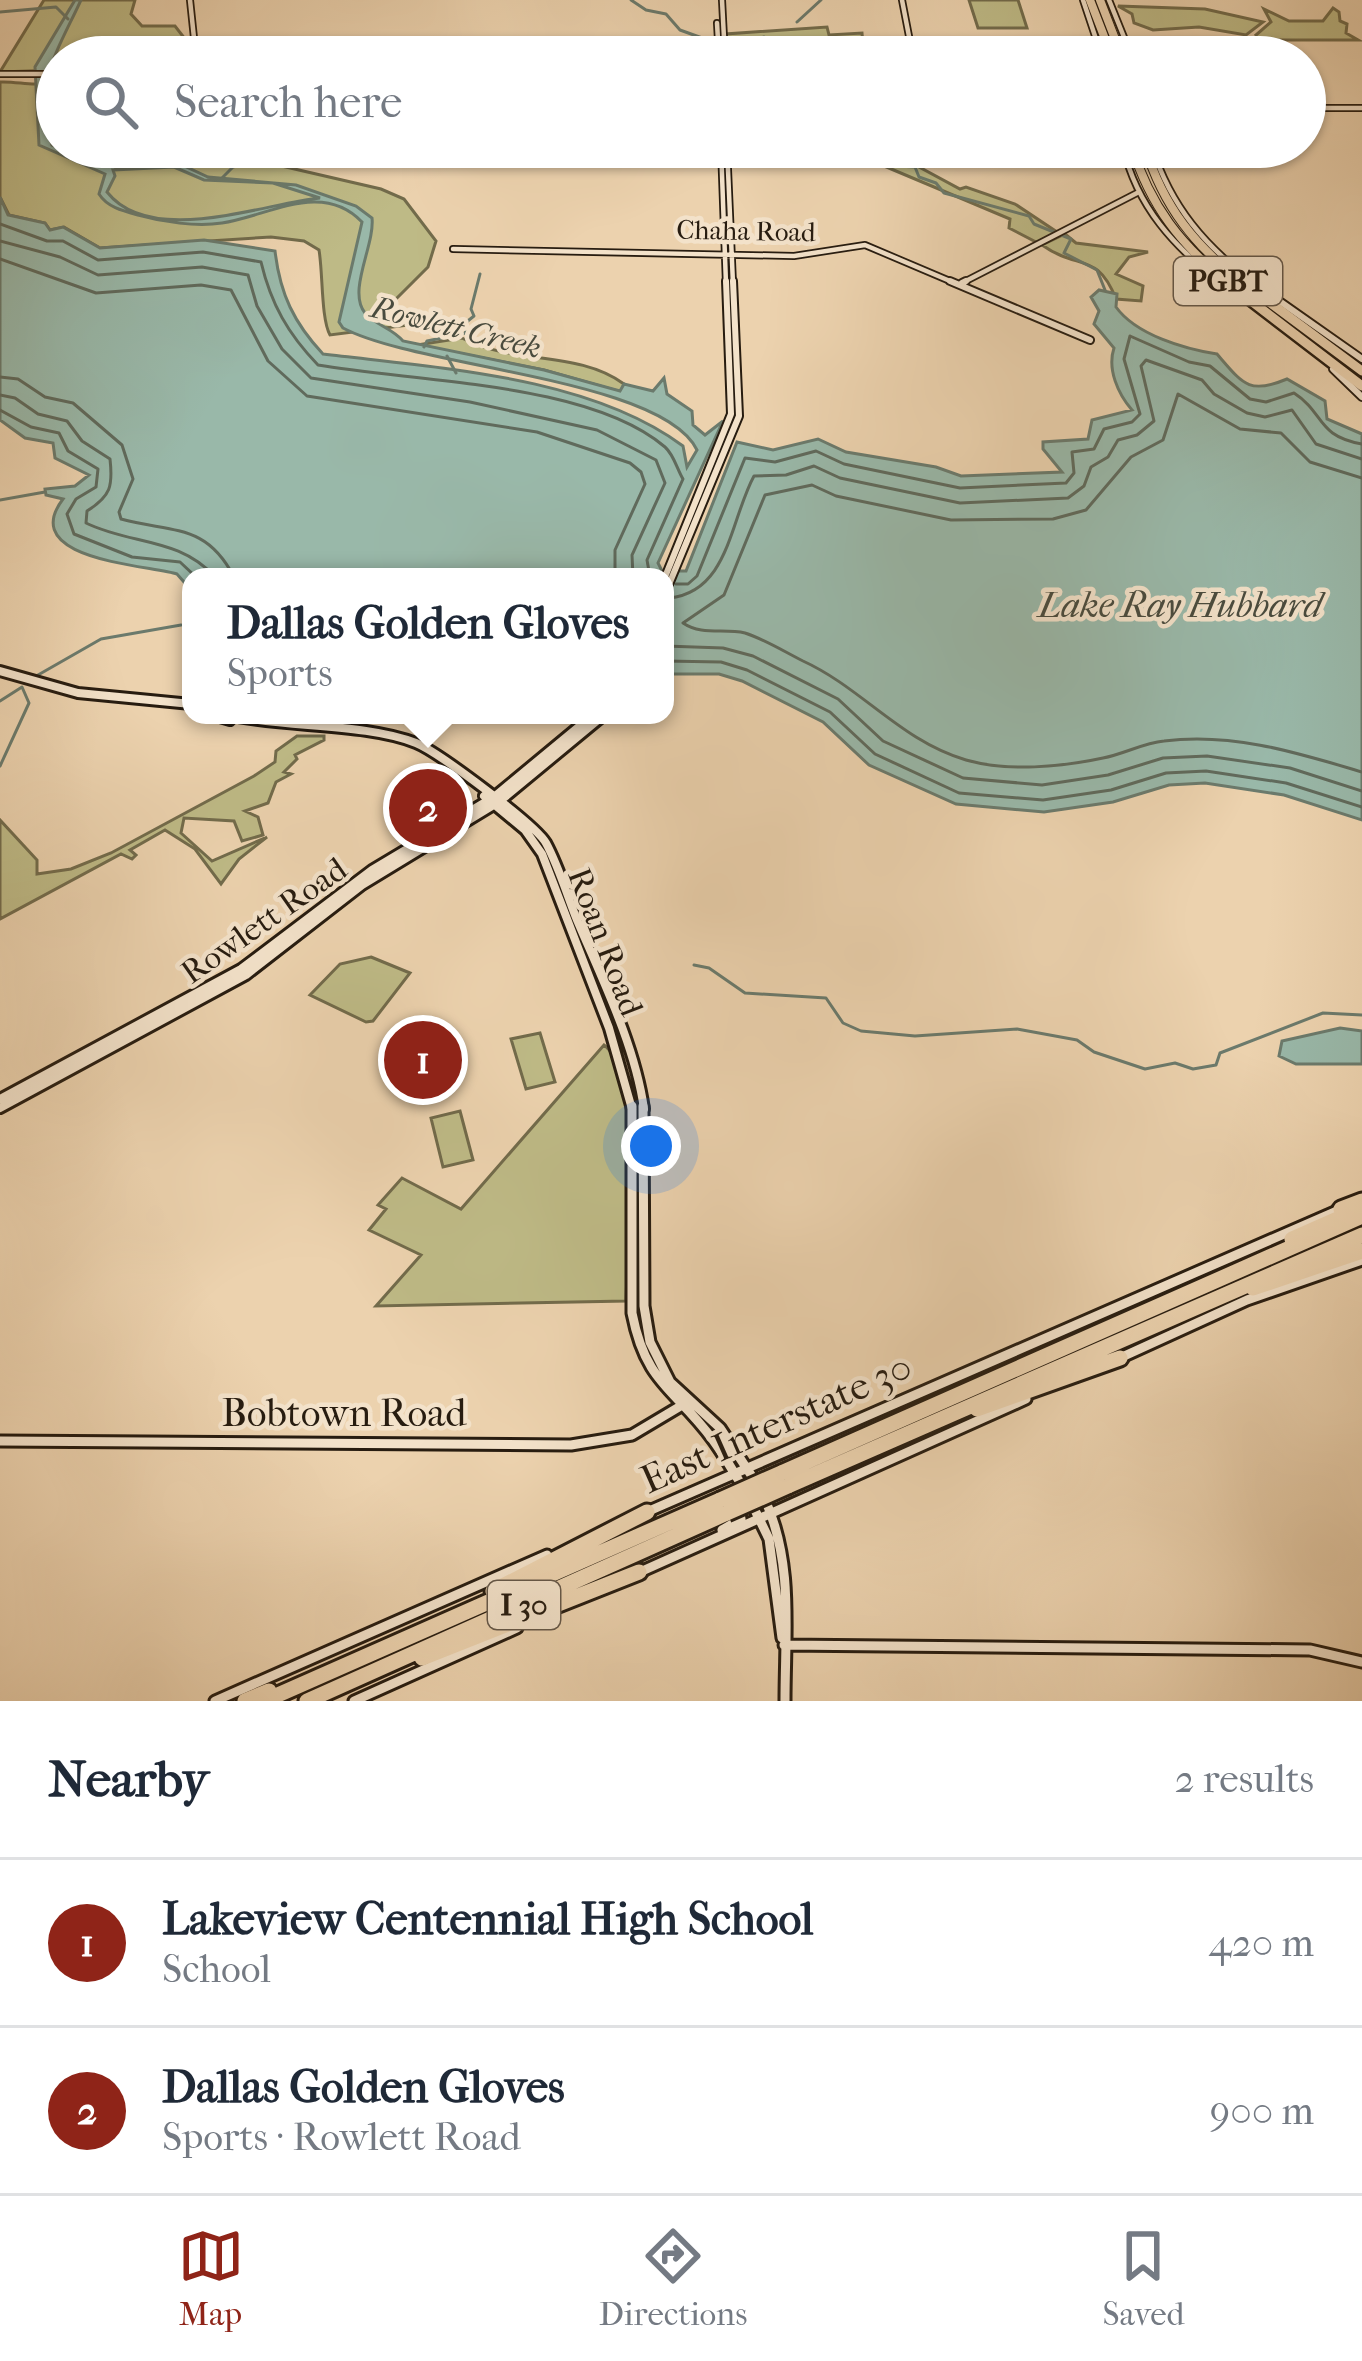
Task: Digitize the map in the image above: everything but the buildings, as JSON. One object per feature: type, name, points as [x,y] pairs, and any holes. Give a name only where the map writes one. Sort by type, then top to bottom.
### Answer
[{"type":"highway","points":[[1086,0],[1099,36]]},
{"type":"highway","points":[[1107,1],[1120,36]]},
{"type":"highway","name":"PGBT","points":[[1139,168],[1146,191],[1183,242],[1362,391]]},
{"type":"highway","name":"PGBT","points":[[1154,168],[1158,189],[1195,239],[1362,365]]},
{"type":"highway","points":[[1277,298],[1362,365]]},
{"type":"highway","points":[[1248,303],[1295,333],[1362,391]]},
{"type":"highway","name":"I 30","points":[[781,1472],[870,1450],[1193,1299],[1357,1207]]},
{"type":"highway","name":"I 30","points":[[314,1698],[781,1472],[1193,1299],[1362,1235]]},
{"type":"highway","points":[[1193,1299],[1362,1256]]},
{"type":"highway","points":[[870,1450],[1120,1358]]},
{"type":"highway","name":"I 30","points":[[264,1701],[722,1502]]},
{"type":"highway","points":[[417,1633],[647,1512]]},
{"type":"highway","points":[[314,1698],[344,1692],[639,1572]]},
{"type":"highway","points":[[245,1701],[366,1656]]},
{"type":"main road","points":[[190,0],[194,36]]},
{"type":"main road","points":[[719,0],[721,36]]},
{"type":"main road","points":[[902,0],[909,36]]},
{"type":"main road","points":[[1086,0],[1095,34]]},
{"type":"main road","points":[[1107,1],[1123,36]]},
{"type":"main road","points":[[0,75],[36,75]]},
{"type":"main road","points":[[1326,108],[1362,108]]},
{"type":"main road","points":[[724,168],[728,256]]},
{"type":"main road","points":[[671,568],[730,420],[725,168]]},
{"type":"main road","points":[[1129,168],[1137,193],[1175,245],[1248,303]]},
{"type":"main road","points":[[1157,168],[1189,222],[1222,256],[1277,298]]},
{"type":"main road","points":[[961,284],[1137,193]]},
{"type":"main road","points":[[724,228],[730,238]]},
{"type":"main road","name":"Chaha Road","points":[[453,249],[668,250],[728,256],[820,255],[866,245],[1090,340]]},
{"type":"main road","points":[[0,674],[64,695],[182,705]]},
{"type":"main road","name":"Roan Road","points":[[248,724],[272,730],[357,733]]},
{"type":"main road","name":"Roan Road","points":[[266,724],[357,733],[425,747],[534,826],[549,847],[634,1065],[647,1132],[646,1325],[682,1403]]},
{"type":"main road","name":"Rowlett Road","points":[[495,801],[583,724]]},
{"type":"main road","name":"Rowlett Road","points":[[0,1099],[268,959],[375,872],[495,801],[593,724]]},
{"type":"main road","name":"Rowlett Road","points":[[0,1108],[163,1014]]},
{"type":"main road","name":"East Interstate 30","points":[[355,1701],[712,1539],[722,1502],[741,1470],[781,1472],[812,1439],[1357,1207]]},
{"type":"main road","name":"East Interstate 30","points":[[215,1701],[647,1512],[722,1502],[767,1516],[1247,1300],[1362,1256]]},
{"type":"main road","points":[[682,1403],[720,1428],[737,1452],[741,1470],[767,1516],[786,1562],[789,1614],[784,1645]]},
{"type":"main road","points":[[682,1403],[741,1470]]},
{"type":"main road","name":"Bobtown Road","points":[[0,1441],[571,1444],[632,1435],[682,1403]]},
{"type":"main road","points":[[812,1439],[770,1463],[766,1473],[782,1500],[818,1493]]},
{"type":"main road","points":[[722,1452],[722,1502]]},
{"type":"main road","points":[[737,1452],[781,1472]]},
{"type":"main road","points":[[712,1539],[742,1516],[730,1490],[722,1502]]},
{"type":"main road","points":[[722,1502],[769,1541]]},
{"type":"main road","points":[[767,1516],[784,1645],[785,1701]]},
{"type":"main road","points":[[784,1645],[1310,1650],[1362,1663]]},
{"type":"shaded area","points":[[44,0],[135,0],[131,14],[142,26],[175,26],[183,36],[36,36],[36,71],[0,72]]},
{"type":"shaded area","points":[[969,0],[1018,0],[1027,28],[978,28]]},
{"type":"shaded area","points":[[1118,6],[1205,9],[1263,22],[1246,35],[1199,27],[1153,30],[1134,23],[1132,14]]},
{"type":"shaded area","points":[[1333,8],[1347,24],[1346,33],[1358,40],[1256,35],[1271,22],[1264,9],[1289,21],[1323,21]]},
{"type":"shaded area","points":[[827,27],[829,35],[862,36],[726,36]]},
{"type":"shaded area","points":[[0,82],[36,84],[36,168],[290,168],[404,199],[436,241],[428,267],[389,306],[416,324],[330,335],[319,250],[304,241],[271,237],[100,248],[64,227],[50,230],[45,223],[9,215],[0,197]]},
{"type":"shaded area","points":[[889,168],[921,168],[960,189],[1015,204],[1057,232],[1038,243],[1009,228],[1010,219]]},
{"type":"shaded area","points":[[1065,234],[1076,243],[1148,252],[1129,257],[1116,274],[1143,286],[1141,301],[1116,299],[1094,268],[1042,245]]},
{"type":"shaded area","points":[[462,338],[502,352],[586,366],[624,384],[621,392],[544,370],[417,345]]},
{"type":"shaded area","points":[[297,736],[324,736],[324,740],[295,755],[297,759],[284,772],[291,774],[276,782],[268,803],[245,811],[258,817],[263,835],[242,841],[234,821],[184,818],[181,833],[212,861],[267,837],[239,859],[221,884],[195,849],[165,830],[130,850],[136,855],[132,859],[121,854],[0,919],[0,820],[37,860],[37,874],[71,869],[111,853],[254,776],[275,762],[276,751]]},
{"type":"shaded area","points":[[371,957],[410,973],[373,1021],[310,995],[340,964]]},
{"type":"shaded area","points":[[540,1033],[555,1082],[526,1089],[511,1039]]},
{"type":"shaded area","points":[[604,1045],[616,1062],[629,1126],[626,1301],[376,1306],[421,1255],[369,1230],[386,1209],[378,1205],[402,1178],[461,1209]]},
{"type":"shaded area","points":[[460,1111],[473,1160],[443,1167],[431,1118]]},
{"type":"water","name":"Lake Ray Hubbard","points":[[75,0],[81,0],[64,36],[54,36]]},
{"type":"water","name":"Lake Ray Hubbard","points":[[91,168],[154,168],[113,170],[107,192],[127,209],[151,217],[209,218],[320,198],[273,183],[204,180],[176,168],[208,177],[296,185],[356,206],[372,218],[360,304],[403,341],[620,391],[624,384],[653,391],[664,378],[667,394],[692,411],[693,425],[705,435],[723,421],[658,563],[660,568],[182,568],[182,580],[177,574],[117,563],[72,548],[57,536],[53,520],[63,499],[46,495],[45,489],[75,486],[89,475],[55,458],[53,443],[25,438],[0,420],[0,197],[8,215],[45,223],[50,230],[63,227],[100,248],[204,240],[275,251],[290,307],[323,354],[463,371],[558,390],[645,423],[683,446],[687,467],[697,450],[675,426],[637,406],[589,390],[378,342],[343,328],[339,322],[362,222],[346,210],[313,202],[222,223],[158,220],[127,212],[102,198],[105,174]]},
{"type":"water","name":"Lake Ray Hubbard","points":[[1099,290],[1117,294],[1116,307],[1148,333],[1217,354],[1248,384],[1264,386],[1287,379],[1325,401],[1327,419],[1362,434],[1362,820],[1284,795],[1205,783],[1169,785],[1113,802],[1044,812],[956,804],[869,765],[823,722],[719,674],[674,674],[674,571],[686,571],[737,442],[773,450],[818,439],[846,452],[936,467],[961,476],[1062,472],[1043,449],[1043,442],[1088,439],[1092,420],[1132,410],[1115,381],[1114,348],[1094,324],[1099,311],[1091,297]]},
{"type":"water","points":[[1340,1028],[1362,1031],[1362,1064],[1296,1064],[1279,1056],[1282,1041]]},
{"type":"waterway","points":[[631,0],[646,10],[666,14],[680,30],[697,36]]},
{"type":"waterway","points":[[797,22],[821,0]]},
{"type":"waterway","points":[[0,12],[56,7],[68,19]]},
{"type":"waterway","points":[[221,179],[232,168]]},
{"type":"waterway","points":[[915,168],[919,177],[936,183],[944,193],[1029,216],[1034,224],[1071,239],[1064,253],[1097,270],[1105,290]]},
{"type":"waterway","name":"Rowlett Creek","points":[[424,347],[427,341],[466,333],[464,324],[474,316],[471,309],[480,274]]},
{"type":"waterway","name":"Rowlett Creek","points":[[447,356],[456,373]]},
{"type":"waterway","points":[[0,500],[45,492]]},
{"type":"waterway","points":[[31,679],[101,639],[181,625]]},
{"type":"waterway","points":[[0,701],[22,687],[29,703],[0,766]]},
{"type":"waterway","points":[[694,965],[709,968],[745,993],[826,998],[843,1023],[861,1031],[915,1036],[1017,1029],[1077,1040],[1094,1052],[1145,1069],[1175,1063],[1193,1069],[1216,1065],[1220,1053],[1323,1013],[1362,1015]]},
{"type":"place","name":"Dallas Golden Gloves","points":[[428,808]]},
{"type":"place","name":"Lakeview Centennial High School","points":[[423,1060]]}]
